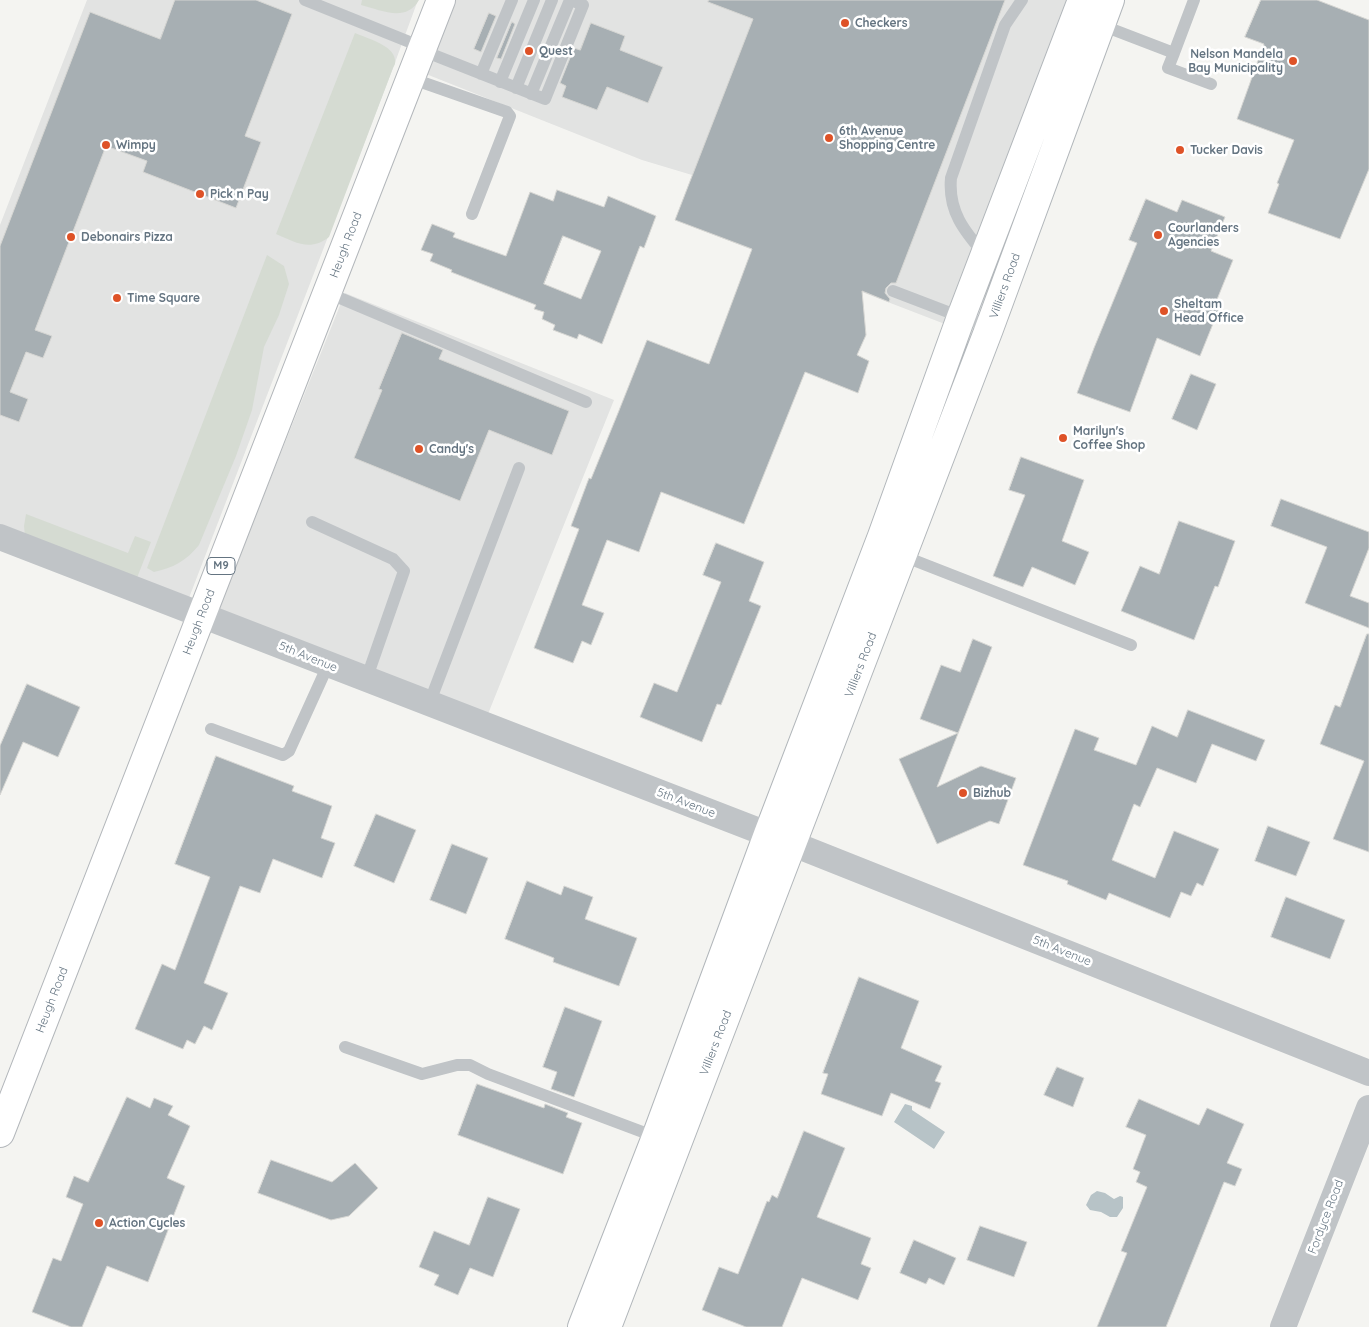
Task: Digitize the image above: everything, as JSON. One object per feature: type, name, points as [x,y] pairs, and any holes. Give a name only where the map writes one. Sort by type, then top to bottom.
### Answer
[{"type":"street","name":"Heugh Road","points":[[0,1133],[441,0]]},
{"type":"street","name":"Villiers Road","points":[[781,839],[882,536],[961,317],[1082,0]]},
{"type":"street","name":"Villiers Road","points":[[582,1327],[662,1143],[781,839],[903,556],[1110,0]]},
{"type":"street","name":"5th Avenue","points":[[0,537],[781,839],[1369,1073]]},
{"type":"street","name":"Fordyce Road","points":[[1283,1327],[1369,1108]]},
{"type":"street","name":"Villiers Road","points":[[606,1327],[662,1143]]},
{"type":"lane","points":[[305,0],[546,100],[584,5],[571,0]]},
{"type":"lane","points":[[481,74],[512,0]]},
{"type":"lane","points":[[500,82],[534,0]]},
{"type":"lane","points":[[516,88],[552,0]]},
{"type":"lane","points":[[985,255],[966,233],[956,213],[951,201],[951,178],[1005,25],[1022,0]]},
{"type":"lane","points":[[1194,0],[1168,68],[1211,84]]},
{"type":"lane","points":[[1101,25],[1174,53]]},
{"type":"lane","points":[[410,78],[506,112],[510,116],[472,214]]},
{"type":"lane","points":[[893,291],[990,326]]},
{"type":"lane","points":[[328,293],[586,402]]},
{"type":"lane","points":[[429,704],[518,468]]},
{"type":"lane","points":[[312,522],[393,559],[404,571],[366,680]]},
{"type":"lane","points":[[903,556],[1131,645]]},
{"type":"lane","points":[[211,729],[283,755],[289,751],[328,665]]},
{"type":"lane","points":[[345,1047],[422,1074],[456,1065],[470,1065],[488,1074],[662,1143]]},
{"type":"shaded area","points":[[87,0],[418,0],[187,603],[0,532],[0,225]]},
{"type":"shaded area","points":[[362,0],[419,0],[414,7],[407,11],[393,13],[361,5]]},
{"type":"shaded area","points":[[456,0],[1070,0],[950,326],[675,220],[692,175],[642,160],[426,74]]},
{"type":"shaded area","points":[[355,33],[385,46],[393,55],[395,63],[329,237],[315,244],[302,244],[276,234]]},
{"type":"shaded area","points":[[267,255],[284,266],[289,284],[279,315],[264,347],[252,410],[236,456],[199,545],[179,563],[154,572],[147,568]]},
{"type":"shaded area","points":[[345,293],[614,400],[486,719],[217,612]]},
{"type":"shaded area","points":[[26,514],[128,553],[135,536],[151,542],[135,583],[25,536]]},
{"type":"shaded area","points":[[905,1104],[912,1106],[912,1110],[945,1132],[934,1149],[894,1122]]},
{"type":"shaded area","points":[[1097,1191],[1105,1193],[1114,1199],[1120,1196],[1123,1197],[1123,1208],[1117,1217],[1110,1217],[1101,1212],[1090,1210],[1086,1205],[1091,1195]]},
{"type":"building","points":[[175,0],[256,0],[292,14],[245,136],[261,142],[236,208],[143,172],[147,161],[106,146],[35,330],[52,336],[43,358],[26,352],[10,392],[28,399],[19,422],[0,415],[0,246],[90,12],[160,39]]},
{"type":"building","points":[[709,0],[1005,0],[896,283],[891,283],[886,288],[885,293],[890,299],[889,302],[862,291],[866,335],[857,355],[869,361],[858,393],[805,372],[744,524],[661,492],[639,552],[607,540],[582,605],[604,613],[591,645],[582,641],[573,663],[534,648],[579,529],[571,526],[647,340],[709,364],[752,249],[675,220],[753,19],[708,2]]},
{"type":"building","points":[[1261,0],[1317,0],[1369,20],[1369,169],[1340,239],[1268,213],[1279,184],[1277,183],[1294,140],[1237,119],[1264,44],[1245,37]]},
{"type":"building","points":[[489,13],[496,16],[481,52],[474,49]]},
{"type":"building","points":[[512,22],[515,24],[501,59],[497,58]]},
{"type":"building","points":[[591,23],[625,36],[620,50],[663,67],[648,103],[607,87],[597,110],[562,97],[566,86],[560,83],[574,48],[580,50]]},
{"type":"building","points":[[557,190],[604,207],[608,196],[656,216],[644,248],[640,246],[602,344],[579,334],[577,339],[553,330],[555,325],[542,319],[544,312],[534,309],[536,305],[451,272],[452,270],[430,261],[433,254],[421,250],[432,224],[455,233],[453,237],[506,256],[530,192],[553,201]],"holes":[[[563,236],[601,251],[581,299],[544,284]]]},
{"type":"building","points":[[1146,199],[1177,212],[1182,200],[1225,217],[1211,251],[1233,260],[1216,302],[1221,304],[1200,356],[1157,338],[1130,412],[1077,393],[1137,243],[1129,240]]},
{"type":"building","points":[[402,333],[443,350],[439,359],[569,411],[552,455],[489,430],[460,501],[354,458],[382,390],[379,389]]},
{"type":"building","points":[[1191,374],[1216,384],[1197,430],[1172,419]]},
{"type":"building","points":[[1021,457],[1084,480],[1062,541],[1089,552],[1075,585],[1032,567],[1023,587],[993,576],[1025,495],[1009,490]]},
{"type":"building","points":[[1281,499],[1369,532],[1369,548],[1350,596],[1369,603],[1369,628],[1305,603],[1327,547],[1271,526]]},
{"type":"building","points":[[1179,521],[1235,541],[1218,587],[1215,586],[1194,640],[1121,611],[1140,566],[1159,574]]},
{"type":"building","points":[[716,543],[764,562],[749,601],[761,606],[721,705],[717,704],[702,742],[640,717],[654,683],[677,692],[721,582],[703,575]]},
{"type":"building","points":[[1367,634],[1369,634],[1369,852],[1333,839],[1364,761],[1320,744],[1335,705],[1340,707]]},
{"type":"building","name":"Bizhub","points":[[973,639],[992,647],[937,787],[981,766],[1016,778],[999,824],[990,821],[937,844],[899,759],[958,733],[920,719],[941,665],[960,672]]},
{"type":"building","points":[[27,684],[80,707],[58,757],[23,742],[0,795],[0,746]]},
{"type":"building","points":[[1188,710],[1265,740],[1256,761],[1212,744],[1196,783],[1157,768],[1140,807],[1134,804],[1112,860],[1155,878],[1174,831],[1219,849],[1203,886],[1197,883],[1191,896],[1181,892],[1170,918],[1109,893],[1106,900],[1067,884],[1068,881],[1023,865],[1075,729],[1099,738],[1094,750],[1136,765],[1152,726],[1177,737]]},
{"type":"building","points":[[216,756],[294,786],[292,791],[332,806],[321,838],[335,843],[322,878],[273,859],[260,893],[240,886],[204,983],[228,993],[212,1030],[204,1026],[195,1044],[187,1040],[183,1049],[135,1029],[162,964],[175,970],[210,877],[175,864]]},
{"type":"building","points":[[376,814],[416,830],[394,883],[354,866]]},
{"type":"building","points":[[1268,826],[1310,842],[1296,876],[1255,861]]},
{"type":"building","points":[[452,844],[488,858],[466,914],[430,900]]},
{"type":"building","points":[[527,881],[561,895],[564,886],[593,897],[585,919],[637,938],[619,986],[553,962],[554,958],[505,939]]},
{"type":"building","points":[[1286,897],[1345,920],[1330,959],[1271,937]]},
{"type":"building","points":[[859,977],[919,1001],[901,1048],[942,1066],[935,1081],[941,1083],[930,1109],[891,1093],[882,1116],[821,1094],[828,1074],[823,1073]]},
{"type":"building","points":[[565,1007],[602,1021],[574,1097],[551,1089],[557,1072],[543,1067]]},
{"type":"building","points":[[1057,1067],[1084,1078],[1073,1107],[1044,1095]]},
{"type":"building","points":[[477,1084],[544,1108],[545,1104],[568,1113],[566,1117],[582,1123],[563,1174],[458,1135]]},
{"type":"building","points":[[127,1097],[150,1108],[154,1098],[173,1106],[168,1115],[190,1126],[167,1178],[185,1186],[148,1282],[107,1266],[82,1327],[71,1327],[32,1312],[53,1258],[61,1261],[83,1204],[66,1197],[74,1176],[88,1182]]},
{"type":"building","points":[[1139,1099],[1199,1125],[1207,1108],[1244,1124],[1227,1163],[1242,1169],[1235,1186],[1224,1182],[1166,1327],[1097,1327],[1127,1253],[1121,1251],[1147,1187],[1136,1182],[1140,1172],[1133,1169],[1146,1135],[1126,1127]]},
{"type":"building","points":[[804,1131],[845,1148],[817,1217],[871,1238],[861,1264],[871,1268],[858,1300],[802,1278],[782,1327],[746,1327],[702,1310],[719,1267],[738,1274],[767,1201],[769,1202],[772,1195],[777,1198]]},
{"type":"building","points":[[271,1160],[332,1182],[355,1163],[378,1188],[349,1216],[331,1220],[258,1193]]},
{"type":"building","points":[[488,1197],[520,1209],[493,1277],[470,1268],[458,1295],[434,1285],[439,1275],[419,1267],[434,1231],[469,1245]]},
{"type":"building","points":[[980,1226],[1027,1242],[1014,1277],[967,1260]]},
{"type":"building","points":[[914,1240],[956,1258],[944,1285],[929,1278],[926,1284],[900,1273]]},
{"type":"place","name":"Checkers","points":[[845,23]]},
{"type":"place","name":"Quest","points":[[529,51]]},
{"type":"place","name":"Nelson Mandela Bay Municipality","points":[[1293,61]]},
{"type":"place","name":"6th Avenue Shopping Centre","points":[[829,138]]},
{"type":"place","name":"Wimpy","points":[[106,145]]},
{"type":"place","name":"Tucker Davis","points":[[1180,150]]},
{"type":"place","name":"Pick n Pay","points":[[200,194]]},
{"type":"place","name":"Courlanders Agencies","points":[[1158,235]]},
{"type":"place","name":"Debonairs Pizza","points":[[71,237]]},
{"type":"place","name":"Time Square","points":[[117,298]]},
{"type":"place","name":"Sheltam Head Office","points":[[1164,311]]},
{"type":"place","name":"Marilyn's Coffee Shop","points":[[1063,438]]},
{"type":"place","name":"Candy's","points":[[419,449]]},
{"type":"place","name":"Bizhub","points":[[963,793]]},
{"type":"place","name":"Action Cycles","points":[[99,1223]]}]
